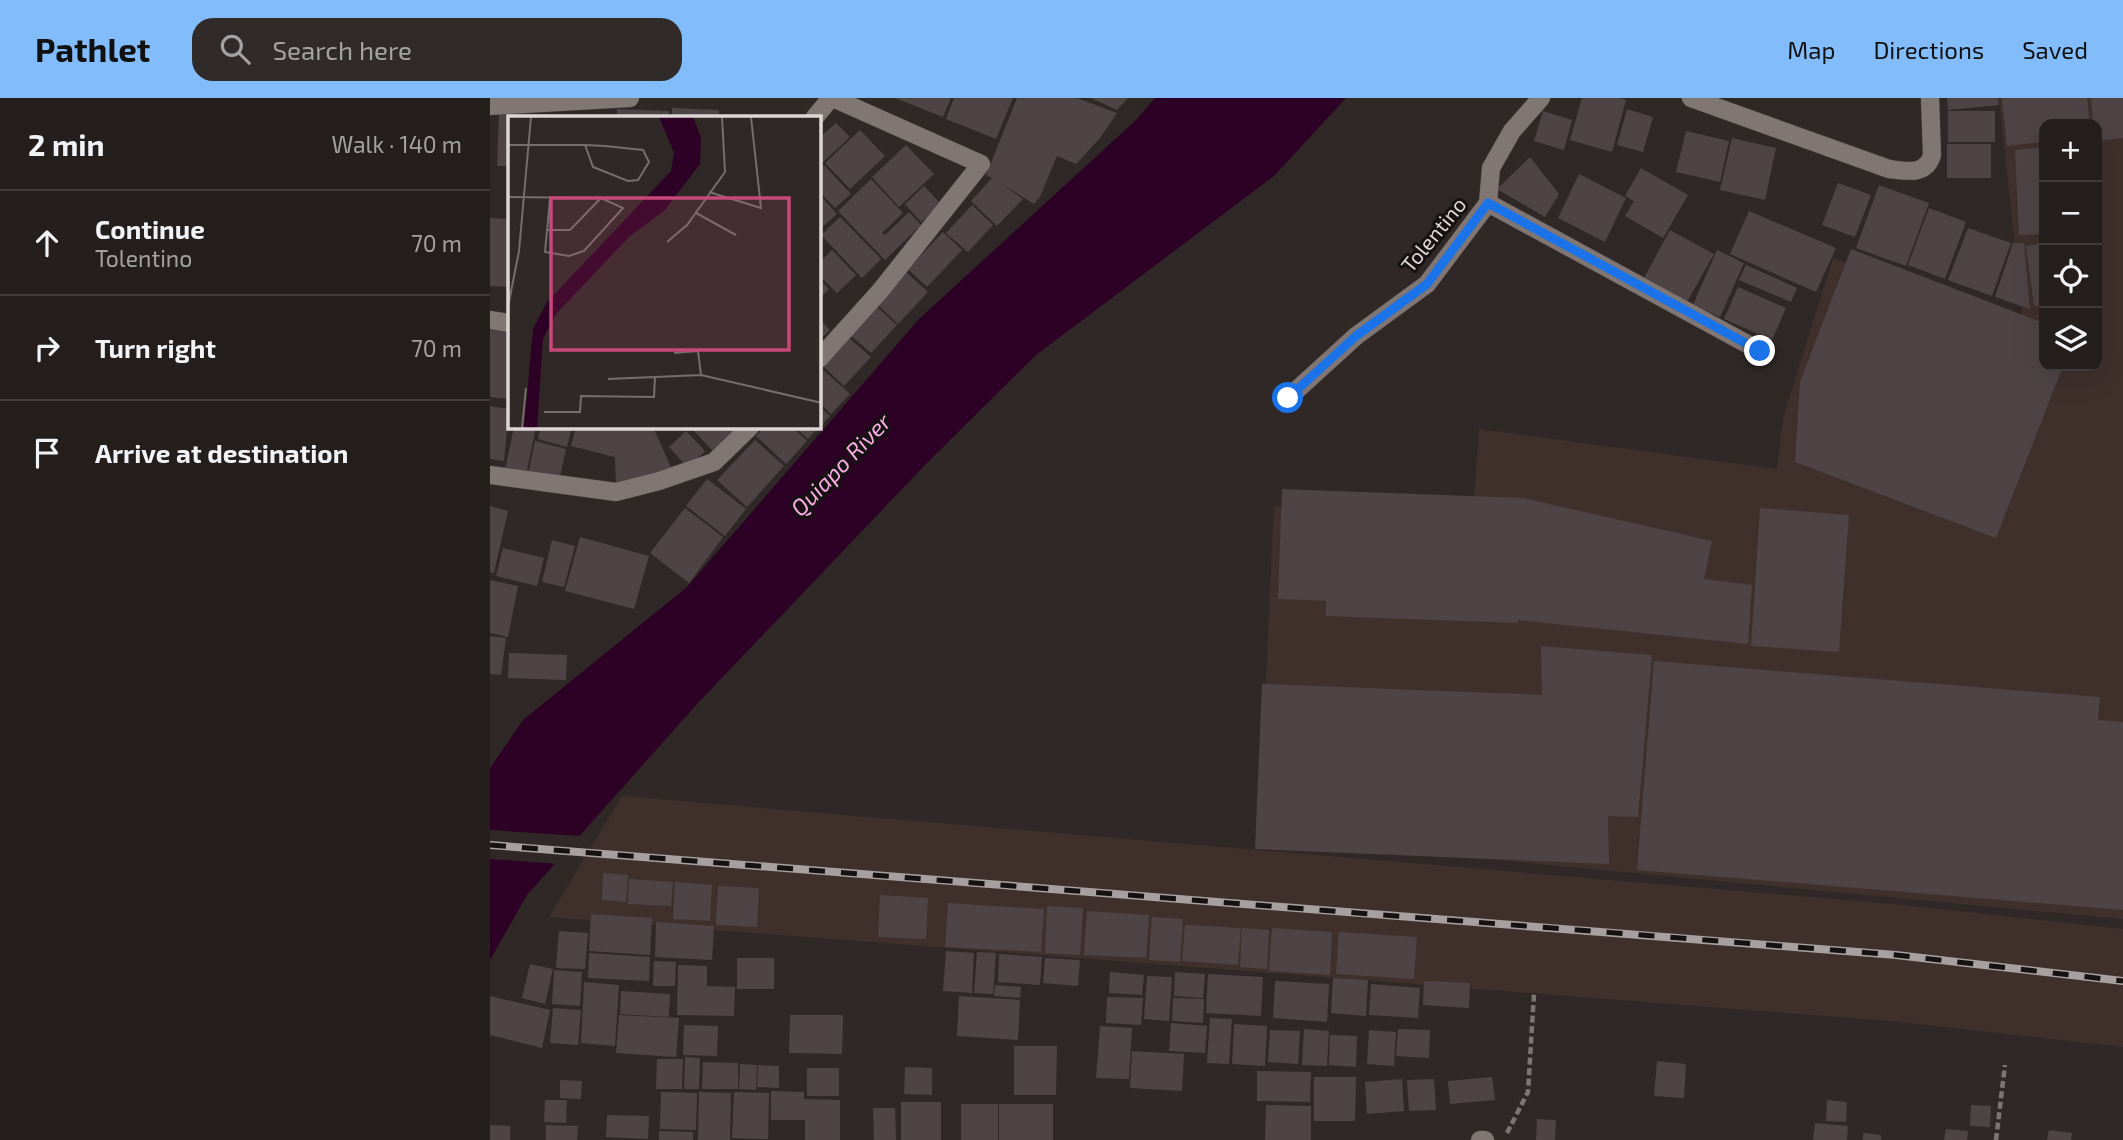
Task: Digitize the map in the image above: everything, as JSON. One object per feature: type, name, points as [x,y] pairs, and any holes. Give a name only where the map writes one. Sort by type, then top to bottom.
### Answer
[{"type":"street","points":[[490,106],[630,98]]},
{"type":"street","points":[[815,116],[832,98],[981,164],[881,290],[821,357]]},
{"type":"street","name":"Tolentino","points":[[1288,398],[1356,336],[1427,284],[1488,203],[1491,169],[1512,131],[1541,98]]},
{"type":"street","points":[[1691,98],[1889,169],[1912,172],[1930,162],[1932,155],[1930,98]]},
{"type":"street","points":[[1488,203],[1760,351]]},
{"type":"street","points":[[490,320],[508,323]]},
{"type":"street","points":[[490,475],[615,492],[659,481],[714,462],[748,429]]},
{"type":"path","points":[[1504,1140],[1528,1092],[1534,994]]},
{"type":"path","points":[[1996,1140],[2005,1065]]},
{"type":"shaded area","points":[[1999,98],[2123,98],[2123,919],[1259,838],[1274,506],[1473,510],[1479,429],[1777,469],[1783,418],[1833,258],[2023,321]]},
{"type":"shaded area","points":[[622,796],[1904,905],[2123,929],[2123,1047],[1891,1021],[549,917]]},
{"type":"water","name":"Quiapo River","points":[[1155,98],[1346,98],[1274,176],[1036,355],[926,464],[697,704],[527,895],[490,960],[490,768],[523,720],[687,587],[919,319],[1136,120]]},
{"type":"pier","points":[[490,830],[581,836],[559,864],[490,859]]},
{"type":"building","points":[[895,98],[951,98],[943,117]]},
{"type":"building","points":[[954,98],[1013,98],[996,139],[946,119]]},
{"type":"building","points":[[1017,98],[1077,98],[1117,113],[1100,138],[1076,164],[1057,156],[1040,197],[1034,204],[1000,183],[1023,199],[997,226],[971,201],[992,178],[986,175]]},
{"type":"building","points":[[1091,98],[1128,98],[1117,110]]},
{"type":"building","points":[[1582,98],[1626,100],[1612,152],[1570,140]]},
{"type":"building","points":[[1947,98],[1998,98],[1999,105],[1948,110]]},
{"type":"building","points":[[2002,98],[2087,98],[2089,119],[2039,119],[2039,143],[2007,146]]},
{"type":"building","points":[[2091,98],[2123,98],[2123,138],[2102,140],[2102,119],[2093,119]]},
{"type":"building","points":[[672,108],[719,110],[719,116],[672,116]]},
{"type":"building","points":[[617,109],[669,111],[669,116],[617,116]]},
{"type":"building","points":[[1627,109],[1653,117],[1643,152],[1617,145]]},
{"type":"building","points":[[1543,111],[1572,120],[1564,150],[1534,141]]},
{"type":"building","points":[[1948,111],[1995,111],[1995,142],[1948,142]]},
{"type":"building","points":[[499,113],[557,115],[508,116],[508,166],[497,166]]},
{"type":"building","points":[[836,123],[850,137],[823,162],[821,136]]},
{"type":"building","points":[[860,130],[885,156],[850,189],[825,163]]},
{"type":"building","points":[[1686,131],[1729,141],[1720,182],[1676,172]]},
{"type":"building","points":[[1732,138],[1776,148],[1765,200],[1720,190]]},
{"type":"building","points":[[1947,144],[1991,144],[1991,178],[1947,178]]},
{"type":"building","points":[[906,145],[934,174],[899,207],[872,177]]},
{"type":"building","points":[[2039,148],[2039,234],[2019,235],[2015,150]]},
{"type":"building","points":[[1530,157],[1559,194],[1545,217],[1497,189]]},
{"type":"building","points":[[824,165],[851,194],[835,208],[821,193],[821,168]]},
{"type":"building","points":[[1641,168],[1688,195],[1663,238],[1625,216],[1634,201],[1625,196]]},
{"type":"building","points":[[1579,174],[1626,198],[1605,242],[1558,218]]},
{"type":"building","points":[[871,179],[903,213],[882,233],[885,235],[909,212],[921,225],[885,260],[838,211]]},
{"type":"building","points":[[1838,183],[1871,195],[1855,237],[1822,225]]},
{"type":"building","points":[[1879,185],[1929,203],[1906,266],[1856,248]]},
{"type":"building","points":[[924,186],[941,204],[921,222],[905,204]]},
{"type":"building","points":[[821,196],[837,214],[821,228]]},
{"type":"building","points":[[972,205],[993,225],[968,252],[946,233]]},
{"type":"building","points":[[1929,208],[1966,222],[1945,279],[1908,265]]},
{"type":"building","points":[[1749,211],[1836,248],[1816,292],[1730,254]]},
{"type":"building","points":[[840,217],[881,259],[862,278],[821,235]]},
{"type":"building","points":[[490,218],[508,219],[508,287],[490,286]]},
{"type":"building","points":[[1968,228],[2011,243],[1992,296],[1948,280]]},
{"type":"building","points":[[1670,230],[1714,254],[1687,302],[1644,278]]},
{"type":"building","points":[[943,232],[962,250],[927,287],[908,269]]},
{"type":"building","points":[[2013,243],[2024,243],[2030,309],[1995,297]]},
{"type":"building","points":[[2039,244],[2039,306],[2034,306],[2026,246]]},
{"type":"building","points":[[1851,249],[2039,321],[2039,371],[2061,371],[1996,538],[1795,462],[1800,382]]},
{"type":"building","points":[[832,250],[856,275],[837,293],[821,277],[821,261]]},
{"type":"building","points":[[1717,250],[1744,263],[1720,317],[1693,305]]},
{"type":"building","points":[[1746,265],[1797,288],[1791,302],[1739,280]]},
{"type":"building","points":[[905,271],[928,292],[898,324],[876,303]]},
{"type":"building","points":[[821,281],[829,289],[821,297]]},
{"type":"building","points":[[1738,287],[1786,308],[1772,340],[1724,319]]},
{"type":"building","points":[[876,306],[897,325],[871,353],[850,335]]},
{"type":"building","points":[[821,321],[830,330],[821,338]]},
{"type":"building","points":[[490,329],[508,333],[508,399],[490,397]]},
{"type":"building","points":[[849,338],[871,357],[844,386],[823,366]]},
{"type":"building","points":[[821,370],[850,394],[831,414],[821,404]]},
{"type":"building","points":[[490,406],[508,409],[504,461],[490,459]]},
{"type":"building","points":[[821,408],[830,416],[821,425]]},
{"type":"building","points":[[514,429],[536,429],[525,480],[504,475]]},
{"type":"building","points":[[540,429],[572,429],[567,447],[538,439]]},
{"type":"building","points":[[575,429],[654,429],[673,472],[616,488],[615,457],[571,446]]},
{"type":"building","points":[[692,429],[739,429],[714,452]]},
{"type":"building","points":[[762,429],[794,429],[807,441],[786,464],[756,436]]},
{"type":"building","points":[[797,429],[818,429],[808,439]]},
{"type":"building","points":[[686,431],[705,451],[688,468],[669,447]]},
{"type":"building","points":[[755,440],[784,466],[747,507],[717,480]]},
{"type":"building","points":[[535,441],[566,449],[559,481],[528,474]]},
{"type":"building","points":[[707,479],[746,509],[725,536],[686,506]]},
{"type":"building","points":[[1282,489],[1523,498],[1712,541],[1704,579],[1752,585],[1748,644],[1518,620],[1518,623],[1326,616],[1326,601],[1278,599]]},
{"type":"building","points":[[490,506],[508,511],[494,573],[490,572]]},
{"type":"building","points":[[685,508],[723,537],[689,583],[650,553]]},
{"type":"building","points":[[1760,508],[1849,515],[1839,652],[1751,646]]},
{"type":"building","points":[[580,537],[649,556],[634,609],[565,591]]},
{"type":"building","points":[[552,540],[575,546],[564,587],[542,582]]},
{"type":"building","points":[[503,548],[544,558],[537,586],[496,576]]},
{"type":"building","points":[[490,580],[518,586],[508,637],[490,633]]},
{"type":"building","points":[[490,636],[506,638],[501,675],[490,674]]},
{"type":"building","points":[[1541,646],[1652,655],[1638,817],[1608,816],[1609,864],[1255,849],[1262,684],[1542,695]]},
{"type":"building","points":[[509,653],[567,655],[566,680],[508,678]]},
{"type":"building","points":[[1654,661],[2100,697],[2098,720],[2123,722],[2123,910],[1637,870]]},
{"type":"building","points":[[603,873],[628,875],[626,902],[602,900]]},
{"type":"building","points":[[629,879],[673,882],[671,906],[628,904]]},
{"type":"building","points":[[675,882],[712,885],[710,921],[673,919]]},
{"type":"building","points":[[718,886],[759,888],[757,927],[716,925]]},
{"type":"building","points":[[880,895],[928,898],[926,939],[878,937]]},
{"type":"building","points":[[948,903],[1044,909],[1041,952],[945,947]]},
{"type":"building","points":[[1047,906],[1083,908],[1080,955],[1045,953]]},
{"type":"building","points":[[1087,911],[1149,915],[1146,958],[1084,955]]},
{"type":"building","points":[[591,914],[652,918],[650,955],[589,951]]},
{"type":"building","points":[[1152,917],[1183,919],[1180,962],[1149,960]]},
{"type":"building","points":[[656,922],[714,926],[712,960],[655,957]]},
{"type":"building","points":[[1185,925],[1241,928],[1238,965],[1182,961]]},
{"type":"building","points":[[1242,928],[1269,930],[1267,969],[1240,967]]},
{"type":"building","points":[[1272,928],[1332,932],[1330,975],[1269,971]]},
{"type":"building","points":[[559,931],[588,933],[585,969],[556,968]]},
{"type":"building","points":[[1339,932],[1417,937],[1414,979],[1336,974]]},
{"type":"building","points":[[946,951],[974,953],[972,993],[943,991]]},
{"type":"building","points":[[977,952],[996,953],[993,994],[974,993]]},
{"type":"building","points":[[589,953],[650,957],[649,981],[588,978]]},
{"type":"building","points":[[999,954],[1042,957],[1040,985],[998,982]]},
{"type":"building","points":[[737,958],[774,958],[774,989],[737,989]]},
{"type":"building","points":[[1045,958],[1080,960],[1078,986],[1043,983]]},
{"type":"building","points":[[654,961],[676,962],[675,986],[653,986]]},
{"type":"building","points":[[530,964],[553,969],[545,1004],[522,998]]},
{"type":"building","points":[[678,965],[707,966],[707,986],[735,987],[734,1016],[677,1015]]},
{"type":"building","points":[[554,970],[582,972],[580,1006],[552,1004]]},
{"type":"building","points":[[1110,972],[1144,975],[1142,995],[1109,993]]},
{"type":"building","points":[[1175,972],[1205,974],[1203,998],[1174,996]]},
{"type":"building","points":[[1208,974],[1263,977],[1261,1016],[1206,1013]]},
{"type":"building","points":[[1147,976],[1172,977],[1169,1021],[1144,1019]]},
{"type":"building","points":[[1333,978],[1368,980],[1366,1016],[1331,1013]]},
{"type":"building","points":[[1275,981],[1329,984],[1327,1022],[1273,1018]]},
{"type":"building","points":[[1424,981],[1470,983],[1469,1008],[1423,1005]]},
{"type":"building","points":[[584,982],[619,985],[615,1046],[581,1043]]},
{"type":"building","points":[[1371,984],[1420,988],[1418,1018],[1369,1015]]},
{"type":"building","points":[[995,985],[1021,987],[1020,998],[994,996]]},
{"type":"building","points":[[621,991],[670,994],[669,1017],[620,1014]]},
{"type":"building","points":[[490,996],[550,1010],[542,1048],[490,1035]]},
{"type":"building","points":[[959,996],[1020,1000],[1018,1040],[957,1036]]},
{"type":"building","points":[[1107,997],[1143,998],[1141,1025],[1106,1023]]},
{"type":"building","points":[[1173,998],[1204,999],[1203,1023],[1172,1021]]},
{"type":"building","points":[[553,1008],[581,1010],[578,1045],[550,1043]]},
{"type":"building","points":[[619,1015],[679,1018],[676,1057],[616,1053]]},
{"type":"building","points":[[790,1015],[843,1015],[842,1054],[789,1053]]},
{"type":"building","points":[[1210,1018],[1232,1019],[1229,1064],[1207,1063]]},
{"type":"building","points":[[1171,1023],[1207,1026],[1205,1053],[1169,1051]]},
{"type":"building","points":[[1234,1024],[1267,1026],[1265,1066],[1232,1064]]},
{"type":"building","points":[[684,1025],[718,1026],[717,1056],[683,1055]]},
{"type":"building","points":[[1100,1026],[1132,1028],[1129,1079],[1096,1078]]},
{"type":"building","points":[[1304,1029],[1329,1031],[1327,1066],[1302,1065]]},
{"type":"building","points":[[1398,1029],[1430,1030],[1429,1058],[1396,1056]]},
{"type":"building","points":[[1270,1030],[1300,1031],[1298,1064],[1268,1062]]},
{"type":"building","points":[[1369,1030],[1396,1032],[1394,1066],[1367,1064]]},
{"type":"building","points":[[1330,1035],[1357,1036],[1356,1067],[1329,1065]]},
{"type":"building","points":[[1014,1046],[1057,1046],[1056,1095],[1014,1095]]},
{"type":"building","points":[[1132,1051],[1184,1054],[1182,1091],[1130,1088]]},
{"type":"building","points":[[685,1057],[700,1058],[699,1089],[684,1089]]},
{"type":"building","points":[[657,1059],[683,1059],[682,1089],[656,1089]]},
{"type":"building","points":[[1657,1061],[1686,1064],[1684,1098],[1654,1096]]},
{"type":"building","points":[[703,1062],[738,1063],[738,1089],[702,1089]]},
{"type":"building","points":[[740,1064],[757,1065],[756,1090],[739,1089]]},
{"type":"building","points":[[758,1065],[779,1066],[779,1088],[757,1087]]},
{"type":"building","points":[[905,1067],[932,1068],[932,1095],[904,1094]]},
{"type":"building","points":[[807,1068],[839,1068],[839,1096],[807,1096]]},
{"type":"building","points":[[1257,1071],[1311,1072],[1310,1102],[1257,1101]]},
{"type":"building","points":[[1314,1077],[1356,1077],[1355,1121],[1314,1121]]},
{"type":"building","points":[[1492,1077],[1495,1100],[1450,1104],[1448,1081]]},
{"type":"building","points":[[1402,1079],[1404,1111],[1367,1114],[1365,1082]]},
{"type":"building","points":[[1434,1079],[1436,1110],[1409,1111],[1407,1080]]},
{"type":"building","points":[[560,1080],[582,1081],[581,1099],[560,1098]]},
{"type":"building","points":[[771,1091],[804,1092],[804,1099],[840,1100],[840,1140],[805,1140],[805,1120],[771,1120]]},
{"type":"building","points":[[661,1092],[697,1093],[696,1130],[660,1129]]},
{"type":"building","points":[[699,1092],[731,1093],[730,1140],[698,1140]]},
{"type":"building","points":[[734,1092],[769,1093],[768,1139],[732,1138]]},
{"type":"building","points":[[545,1100],[567,1100],[566,1123],[544,1122]]},
{"type":"building","points":[[1827,1100],[1847,1102],[1846,1122],[1826,1121]]},
{"type":"building","points":[[901,1102],[941,1102],[941,1140],[901,1140]]},
{"type":"building","points":[[961,1104],[998,1104],[998,1140],[961,1140]]},
{"type":"building","points":[[999,1104],[1053,1104],[1053,1140],[999,1140]]},
{"type":"building","points":[[1266,1105],[1311,1106],[1311,1140],[1265,1140]]},
{"type":"building","points":[[1971,1105],[1991,1106],[1990,1127],[1970,1126]]},
{"type":"building","points":[[873,1108],[895,1108],[896,1140],[874,1140]]},
{"type":"building","points":[[607,1115],[649,1116],[648,1139],[606,1137]]},
{"type":"building","points":[[1537,1119],[1556,1120],[1555,1140],[1536,1140]]},
{"type":"building","points":[[1815,1123],[1848,1126],[1847,1140],[1813,1140]]},
{"type":"building","points":[[490,1125],[510,1126],[510,1140],[490,1140]]},
{"type":"building","points":[[546,1125],[578,1126],[577,1140],[546,1140]]},
{"type":"building","points":[[1946,1129],[1968,1131],[1967,1140],[1944,1140]]},
{"type":"building","points":[[2049,1130],[2072,1133],[2071,1140],[2047,1140]]},
{"type":"building","points":[[659,1131],[693,1132],[693,1140],[659,1140]]},
{"type":"building","points":[[1863,1133],[1881,1135],[1881,1140],[1863,1140]]},
{"type":"railway","points":[[490,845],[1896,955],[2123,981]]},
{"type":"route","points":[[1288,398],[1356,336],[1427,284],[1488,203],[1760,351]]}]
